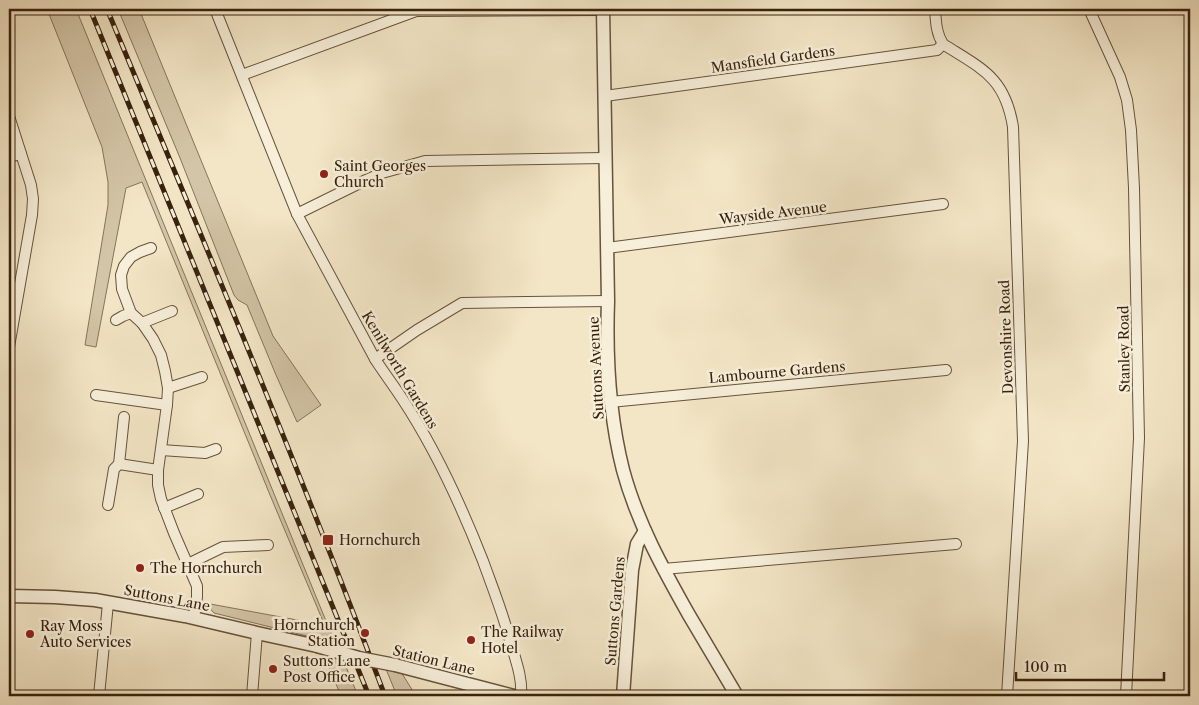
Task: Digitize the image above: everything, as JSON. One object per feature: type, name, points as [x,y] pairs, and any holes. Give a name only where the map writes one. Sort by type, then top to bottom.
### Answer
[{"type":"street","name":"Kenilworth Gardens","points":[[215,9],[297,214],[375,359],[418,424],[462,510],[498,601],[521,681],[522,696]]},
{"type":"street","points":[[242,75],[416,11],[603,9]]},
{"type":"street","name":"Suttons Avenue","points":[[603,9],[607,325],[610,402],[615,432],[624,472],[645,531],[663,569],[737,696]]},
{"type":"street","points":[[935,9],[936,28],[943,44]]},
{"type":"street","name":"Stanley Road","points":[[1089,9],[1120,77],[1127,100],[1131,130],[1140,438],[1126,696]]},
{"type":"street","name":"Mansfield Gardens","points":[[605,96],[937,50],[943,44]]},
{"type":"street","name":"Devonshire Road","points":[[943,44],[986,72],[998,84],[1006,97],[1013,126],[1022,441],[1007,696]]},
{"type":"street","points":[[9,116],[31,185],[33,199],[9,347]]},
{"type":"street","points":[[9,157],[21,154]]},
{"type":"street","points":[[297,214],[382,173],[425,161],[605,158]]},
{"type":"street","name":"Wayside Avenue","points":[[607,248],[942,204]]},
{"type":"street","points":[[151,248],[131,257],[124,266],[121,275],[122,289],[132,313],[153,339],[161,355],[165,371],[168,388],[167,405],[158,470],[158,485],[164,508],[197,589],[194,618]]},
{"type":"street","points":[[375,359],[417,330],[462,303],[608,301]]},
{"type":"street","points":[[142,323],[172,311]]},
{"type":"street","points":[[116,320],[132,313]]},
{"type":"street","name":"Lambourne Gardens","points":[[610,402],[946,370]]},
{"type":"street","points":[[168,388],[202,377]]},
{"type":"street","points":[[96,395],[167,405]]},
{"type":"street","points":[[108,505],[114,469],[119,464],[124,416]]},
{"type":"street","points":[[161,450],[205,453],[216,449]]},
{"type":"street","points":[[119,464],[158,470]]},
{"type":"street","points":[[164,508],[198,494]]},
{"type":"street","name":"Suttons Gardens","points":[[623,696],[632,570],[637,544],[645,531]]},
{"type":"street","points":[[663,569],[956,544]]},
{"type":"street","points":[[188,564],[222,547],[268,545]]},
{"type":"street","name":"Suttons Lane","points":[[9,596],[95,600],[194,618],[317,646]]},
{"type":"street","points":[[99,696],[108,603]]},
{"type":"street","points":[[252,696],[257,633]]},
{"type":"street","name":"Station Lane","points":[[317,646],[358,658],[395,665],[514,696]]},
{"type":"shaded area","points":[[47,9],[76,9],[335,643],[214,613],[205,603],[325,626],[142,182],[126,188],[96,347],[85,345],[108,205],[108,182],[102,147]]},
{"type":"shaded area","points":[[118,9],[139,9],[273,336],[321,405],[297,422],[247,305],[238,300],[234,295]]},
{"type":"shaded area","points":[[325,652],[342,657],[358,696],[341,696],[324,655]]},
{"type":"shaded area","points":[[386,669],[401,672],[416,696],[397,696]]},
{"type":"railway","points":[[90,9],[369,696]]},
{"type":"railway","points":[[107,9],[284,437],[385,696]]},
{"type":"place","name":"Saint Georges Church","points":[[324,174]]},
{"type":"place","name":"Hornchurch","points":[[328,540]]},
{"type":"place","name":"The Hornchurch","points":[[140,568]]},
{"type":"place","name":"Hornchurch Station","points":[[365,633]]},
{"type":"place","name":"Ray Moss Auto Services","points":[[30,634]]},
{"type":"place","name":"The Railway Hotel","points":[[471,640]]},
{"type":"place","name":"Suttons Lane Post Office","points":[[273,669]]}]
